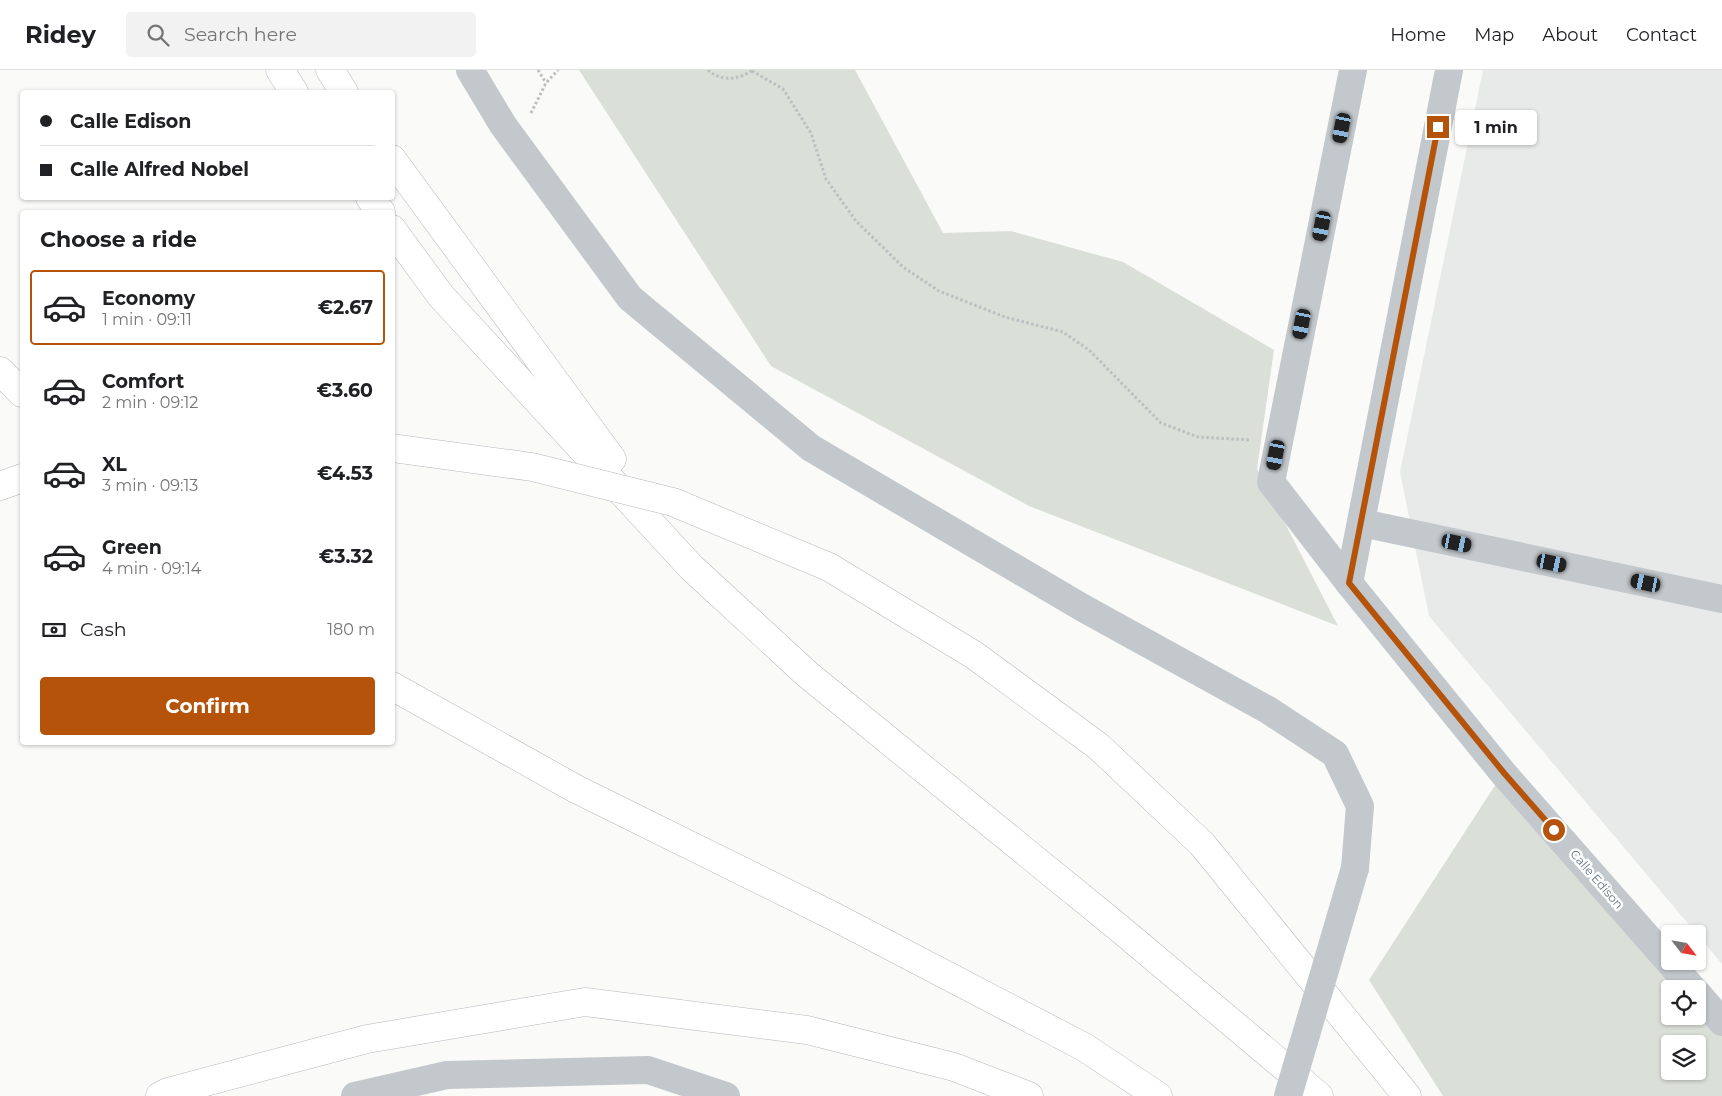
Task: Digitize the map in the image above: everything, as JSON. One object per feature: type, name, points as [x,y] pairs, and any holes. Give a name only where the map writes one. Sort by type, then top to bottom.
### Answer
[{"type":"highway","points":[[280,70],[293,90]]},
{"type":"highway","points":[[330,70],[343,90]]},
{"type":"highway","points":[[395,163],[691,567]]},
{"type":"highway","points":[[372,200],[379,210]]},
{"type":"highway","points":[[395,233],[441,296],[691,567],[807,674],[1119,928],[1319,1096]]},
{"type":"highway","points":[[0,371],[20,391]]},
{"type":"highway","points":[[395,448],[532,468],[673,502],[829,567],[974,656],[1090,741],[1202,844],[1407,1096]]},
{"type":"highway","points":[[0,486],[20,479]]},
{"type":"highway","points":[[395,688],[576,789],[833,916],[1084,1047],[1158,1096]]},
{"type":"highway","points":[[160,1096],[168,1092],[367,1039],[585,1002],[807,1030],[954,1067],[1029,1096]]},
{"type":"street","points":[[470,70],[515,141],[630,298],[811,448],[1083,608],[1268,710],[1335,754],[1360,806],[1355,868],[1288,1096]]},
{"type":"street","name":"Calle Edison","points":[[1353,70],[1271,482],[1349,583],[1504,773],[1684,980]]},
{"type":"street","points":[[1349,583],[1449,70]]},
{"type":"street","points":[[1362,522],[1722,599]]},
{"type":"street","points":[[1706,1003],[1722,1022]]},
{"type":"street","points":[[354,1096],[447,1075],[648,1070],[726,1096]]},
{"type":"path","points":[[538,70],[546,83]]},
{"type":"path","points":[[515,141],[546,83],[558,70]]},
{"type":"path","points":[[708,70],[721,78],[732,79],[742,77],[753,71],[783,89],[811,133],[826,179],[856,221],[903,267],[940,291],[1005,317],[1063,332],[1090,350],[1161,423],[1198,437],[1279,441]]},
{"type":"shaded area","points":[[579,70],[855,70],[943,233],[1011,231],[1123,262],[1274,350],[1257,469],[1338,626],[1029,506],[771,366]]},
{"type":"shaded area","points":[[1483,70],[1722,70],[1722,964],[1706,945],[1706,925],[1689,925],[1429,616],[1400,472]]},
{"type":"shaded area","points":[[1503,773],[1661,953],[1661,970],[1676,970],[1685,980],[1661,980],[1661,1025],[1706,1025],[1706,1003],[1722,1022],[1722,1096],[1443,1096],[1369,980]]},
{"type":"route","points":[[1438,127],[1366,504],[1349,583],[1504,773],[1554,830]]}]
